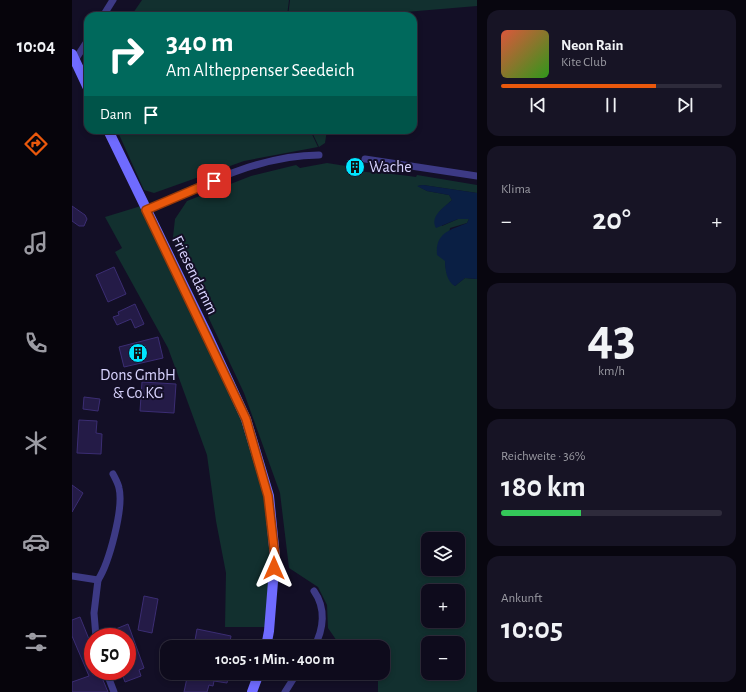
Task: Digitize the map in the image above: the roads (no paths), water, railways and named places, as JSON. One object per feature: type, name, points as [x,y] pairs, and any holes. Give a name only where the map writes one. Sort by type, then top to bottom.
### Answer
[{"type":"main road","points":[[72,50],[73,60],[84,81]]},
{"type":"main road","name":"Friesendamm","points":[[110,134],[246,419],[268,496],[275,557],[267,640]]},
{"type":"main road","points":[[252,692],[256,680]]},
{"type":"street","points":[[106,12],[113,0]]},
{"type":"street","points":[[73,60],[84,45]]},
{"type":"street","points":[[146,210],[251,168],[294,157],[319,155]]},
{"type":"street","points":[[365,159],[477,176]]},
{"type":"street","points":[[95,628],[94,614],[98,580],[105,570],[117,528],[120,492],[113,474]]},
{"type":"street","points":[[72,576],[98,580]]},
{"type":"street","points":[[314,591],[321,606],[322,615],[321,631],[317,640]]},
{"type":"street","points":[[109,680],[114,692]]},
{"type":"street","points":[[285,692],[293,680]]},
{"type":"water","points":[[423,185],[477,193],[477,279],[465,278],[455,286],[448,279],[445,261],[437,255],[439,241],[445,233],[467,223],[469,219],[458,219],[436,228],[434,224],[436,216],[452,200],[449,195],[427,191],[417,186]]},
{"type":"place","name":"Wache","points":[[355,167]]},
{"type":"place","name":"Dons GmbH & Co.KG","points":[[138,353]]}]
